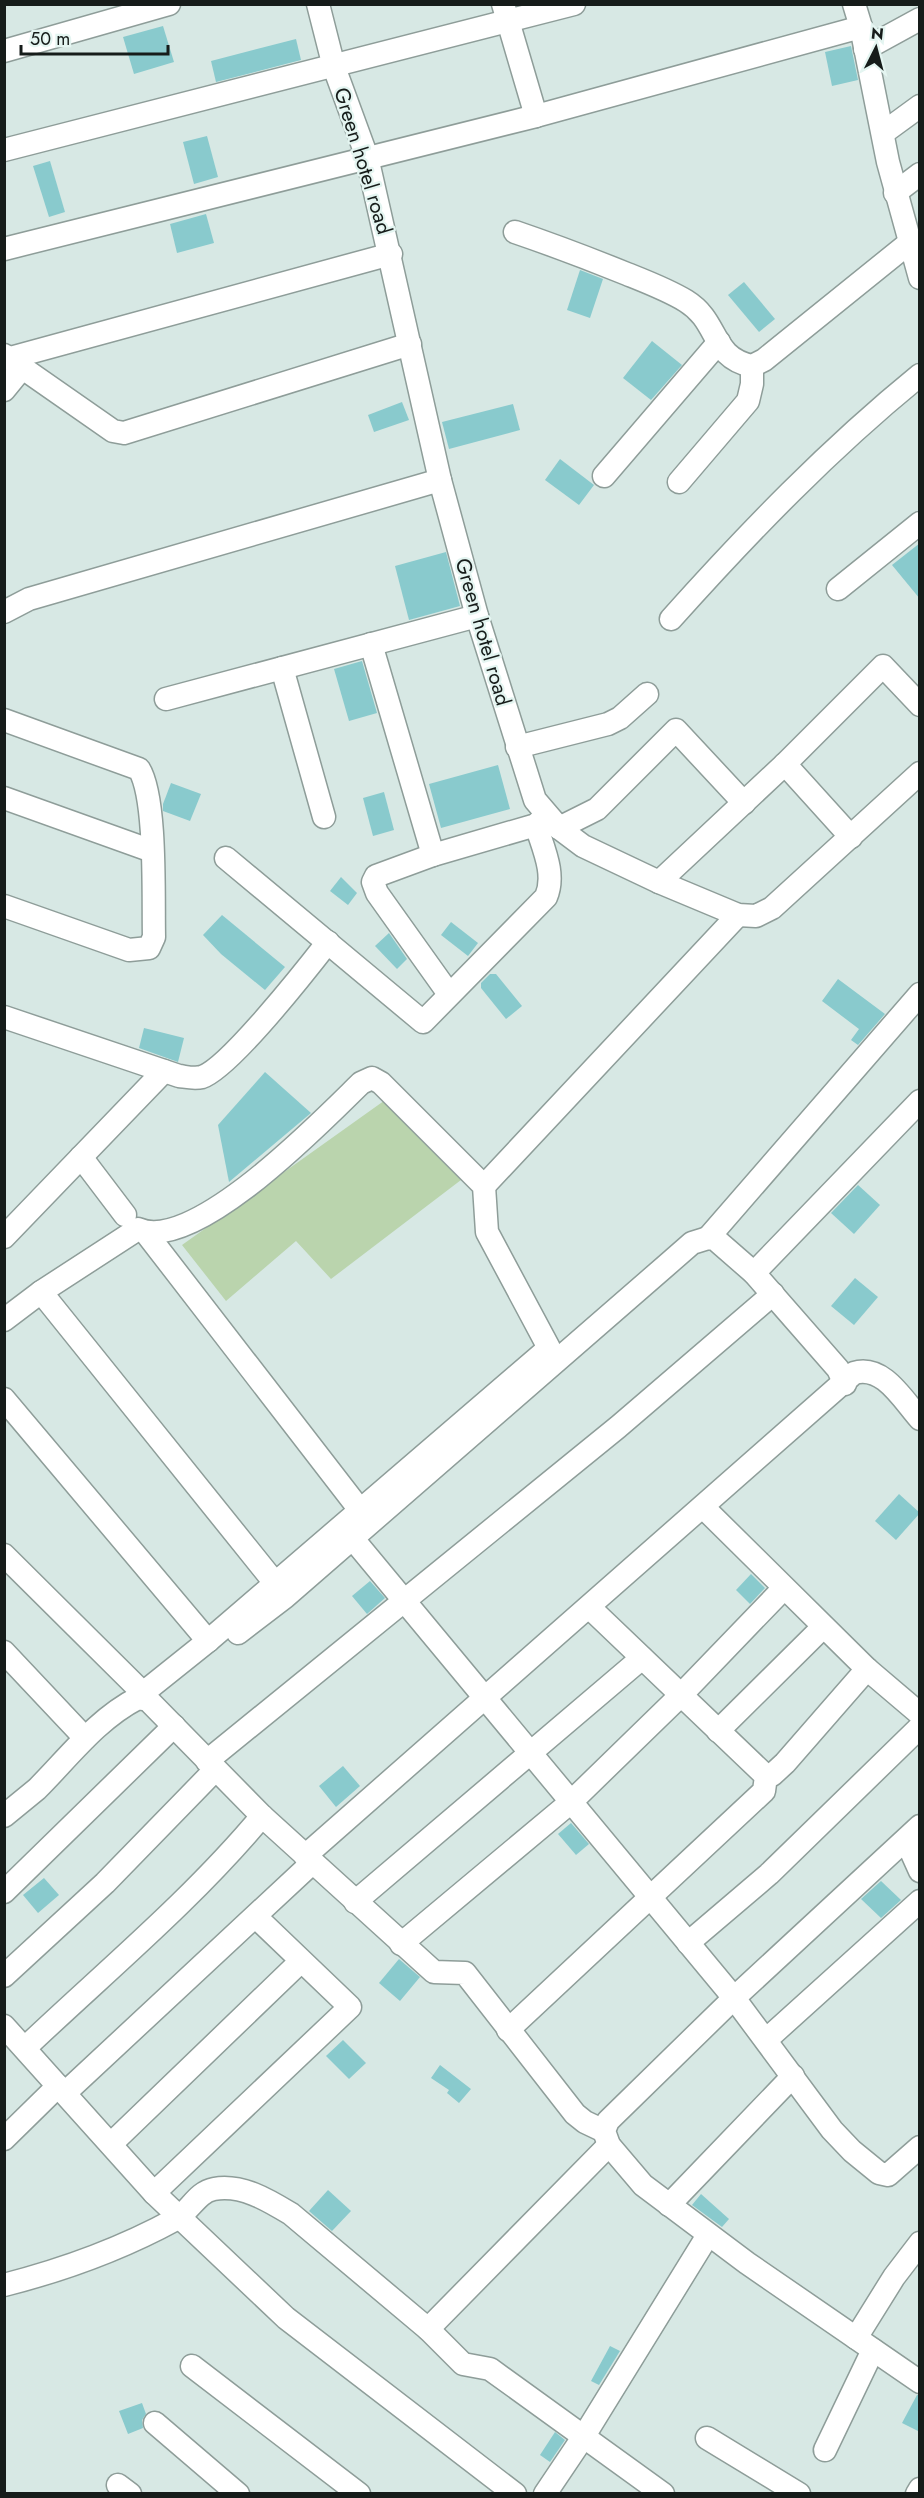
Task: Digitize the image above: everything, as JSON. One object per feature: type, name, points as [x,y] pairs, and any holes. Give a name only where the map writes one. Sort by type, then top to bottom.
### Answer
[{"type":"street","points":[[4,51],[169,4]]},
{"type":"street","name":"Green hotel road","points":[[318,4],[334,67],[367,157],[391,254],[440,480],[477,616],[535,800],[547,823],[583,846],[659,882],[738,915]]},
{"type":"street","points":[[4,150],[334,67],[506,13],[574,4]]},
{"type":"street","points":[[854,4],[895,193],[920,278]]},
{"type":"street","points":[[506,13],[536,116]]},
{"type":"street","points":[[4,249],[367,157],[863,38],[920,19]]},
{"type":"street","points":[[883,133],[920,106]]},
{"type":"street","points":[[895,193],[920,174]]},
{"type":"street","points":[[515,232],[580,255],[686,301],[707,320],[732,361],[752,366],[764,360],[909,243]]},
{"type":"street","points":[[12,360],[391,254]]},
{"type":"street","points":[[604,476],[719,342]]},
{"type":"street","points":[[12,360],[113,431],[124,433],[410,344]]},
{"type":"street","points":[[4,390],[12,360]]},
{"type":"street","points":[[679,482],[748,401],[753,384],[752,366]]},
{"type":"street","points":[[671,619],[774,507],[848,435],[920,375]]},
{"type":"street","points":[[4,612],[29,599],[440,480]]},
{"type":"street","points":[[838,589],[920,523]]},
{"type":"street","points":[[166,699],[477,616]]},
{"type":"street","points":[[370,644],[433,855]]},
{"type":"street","points":[[659,882],[785,764],[883,666],[920,705]]},
{"type":"street","points":[[282,668],[324,817]]},
{"type":"street","points":[[517,747],[608,724],[620,718],[648,694]]},
{"type":"street","points":[[4,720],[139,769],[147,789],[152,851],[153,937],[149,948],[129,950],[4,906]]},
{"type":"street","points":[[449,994],[383,903],[374,882],[376,876],[382,872],[433,855],[597,809],[676,730],[744,803]]},
{"type":"street","points":[[785,764],[851,837]]},
{"type":"street","points":[[484,1186],[738,915],[756,916],[772,908],[920,773]]},
{"type":"street","points":[[4,798],[152,851]]},
{"type":"street","points":[[226,858],[423,1022],[546,897],[550,881],[547,823]]},
{"type":"street","points":[[4,1039],[12,1020],[164,1071],[193,1078],[203,1076],[218,1068],[286,994],[328,942]]},
{"type":"street","points":[[148,1700],[285,1597],[692,1243],[708,1238],[920,994]]},
{"type":"street","points":[[4,1237],[164,1071]]},
{"type":"street","points":[[4,1320],[41,1292],[138,1229],[146,1233],[157,1234],[181,1227],[238,1192],[292,1151],[361,1083],[372,1078],[381,1083],[484,1186],[487,1232],[549,1348],[208,1641],[143,1693],[4,1555]]},
{"type":"street","points":[[754,1273],[920,1101]]},
{"type":"street","points":[[81,1157],[125,1215]]},
{"type":"street","points":[[146,1233],[360,1509]]},
{"type":"street","points":[[708,1238],[721,1243],[754,1273],[838,1369],[845,1384]]},
{"type":"street","points":[[41,1292],[275,1582]]},
{"type":"street","points":[[4,1976],[113,1876],[211,1765],[404,1601],[618,1427],[773,1294]]},
{"type":"street","points":[[4,2139],[256,1917],[309,1860],[485,1698],[845,1384],[854,1373],[862,1371],[877,1374],[920,1419]]},
{"type":"street","points":[[4,1399],[208,1641]]},
{"type":"street","points":[[703,1507],[867,1669],[920,1714]]},
{"type":"street","points":[[353,1539],[734,1998],[832,2130],[852,2151],[879,2173],[888,2175],[896,2171],[920,2147]]},
{"type":"street","points":[[401,1944],[571,1802],[681,1695],[783,1588]]},
{"type":"street","points":[[589,1607],[766,1776]]},
{"type":"street","points":[[718,1731],[823,1627]]},
{"type":"street","points":[[4,1652],[85,1738]]},
{"type":"street","points":[[355,1902],[529,1751],[642,1658]]},
{"type":"street","points":[[766,1776],[772,1775],[785,1763],[867,1669]]},
{"type":"street","points":[[6,1813],[36,1789],[85,1738],[126,1704],[138,1698],[148,1700],[262,1816],[401,1944],[434,1972],[465,1973],[575,2114],[607,2138],[643,2185],[708,2235],[920,2382]]},
{"type":"street","points":[[4,1892],[174,1725]]},
{"type":"street","points":[[688,1943],[770,1874],[920,1728]]},
{"type":"street","points":[[508,2030],[755,1801],[764,1791],[766,1776]]},
{"type":"street","points":[[262,1816],[226,1859],[171,1914],[13,2042],[62,2090],[154,2193],[286,2318],[515,2493]]},
{"type":"street","points":[[913,1833],[920,1871]]},
{"type":"street","points":[[428,2329],[607,2138],[609,2121],[734,1998],[913,1833]]},
{"type":"street","points":[[765,2040],[920,1901]]},
{"type":"street","points":[[154,2193],[350,2007],[300,1962],[256,1917]]},
{"type":"street","points":[[111,2144],[300,1962]]},
{"type":"street","points":[[669,2205],[793,2076]]},
{"type":"street","points":[[4,2285],[131,2242],[179,2217],[204,2191],[229,2188],[251,2193],[291,2214],[428,2329],[463,2364],[490,2369],[663,2493]]},
{"type":"street","points":[[545,2493],[584,2436],[708,2235]]},
{"type":"street","points":[[825,2450],[865,2344],[894,2277],[920,2243]]},
{"type":"street","points":[[192,2366],[359,2493]]},
{"type":"street","points":[[155,2423],[238,2493]]},
{"type":"street","points":[[707,2438],[799,2493]]},
{"type":"street","points":[[917,2493],[920,2489]]},
{"type":"green space","points":[[388,1098],[411,1130],[461,1180],[331,1279],[296,1241],[226,1301],[182,1245]]},
{"type":"building","points":[[163,26],[174,62],[134,74],[123,37]]},
{"type":"building","points":[[296,39],[301,60],[216,82],[211,61]]},
{"type":"building","points":[[851,46],[858,80],[832,86],[825,52]]},
{"type":"building","points":[[207,136],[218,177],[194,184],[183,142]]},
{"type":"building","points":[[50,161],[65,212],[49,217],[33,166]]},
{"type":"building","points":[[206,214],[214,243],[177,253],[170,224]]},
{"type":"building","points":[[580,270],[603,279],[590,318],[567,310]]},
{"type":"building","points":[[744,282],[775,319],[759,332],[728,295]]},
{"type":"building","points":[[652,341],[682,365],[651,400],[623,378]]},
{"type":"building","points":[[402,402],[409,420],[374,432],[368,415]]},
{"type":"building","points":[[513,404],[520,430],[449,449],[442,422]]},
{"type":"building","points":[[560,459],[594,485],[579,505],[545,480]]},
{"type":"building","points":[[920,543],[920,599],[892,565]]},
{"type":"building","points":[[446,552],[460,606],[409,620],[395,566]]},
{"type":"building","points":[[362,661],[377,713],[349,721],[334,669]]},
{"type":"building","points":[[498,765],[510,809],[441,828],[429,784]]},
{"type":"building","points":[[171,783],[201,794],[190,821],[163,811],[163,804]]},
{"type":"building","points":[[384,792],[394,830],[373,836],[363,798]]},
{"type":"building","points":[[341,877],[357,893],[348,905],[330,891]]},
{"type":"building","points":[[222,915],[285,967],[265,990],[221,954],[203,935]]},
{"type":"building","points":[[451,922],[478,943],[468,956],[441,935]]},
{"type":"building","points":[[389,933],[407,959],[397,969],[375,946]]},
{"type":"building","points":[[490,974],[496,974],[522,1006],[506,1019],[481,988],[481,983]]},
{"type":"building","points":[[838,979],[885,1014],[858,1045],[851,1040],[859,1029],[822,1001]]},
{"type":"building","points":[[144,1028],[184,1038],[178,1062],[139,1048]]},
{"type":"building","points":[[265,1072],[311,1113],[229,1182],[218,1125]]},
{"type":"building","points":[[858,1185],[880,1205],[854,1234],[831,1213]]},
{"type":"building","points":[[855,1278],[878,1297],[854,1325],[831,1306]]},
{"type":"building","points":[[899,1494],[920,1513],[896,1540],[875,1521]]},
{"type":"building","points":[[751,1574],[765,1588],[750,1604],[736,1590]]},
{"type":"building","points":[[370,1581],[385,1598],[367,1614],[352,1596]]},
{"type":"building","points":[[343,1766],[360,1786],[336,1807],[319,1786]]},
{"type":"building","points":[[571,1823],[589,1844],[576,1855],[558,1834]]},
{"type":"building","points":[[44,1878],[59,1895],[38,1913],[23,1895]]},
{"type":"building","points":[[881,1881],[901,1900],[881,1918],[861,1899]]},
{"type":"building","points":[[399,1959],[420,1977],[400,2001],[379,1983]]},
{"type":"building","points":[[343,2040],[366,2063],[349,2079],[326,2056]]},
{"type":"building","points":[[440,2065],[471,2089],[459,2103],[447,2093],[449,2090],[431,2078]]},
{"type":"building","points":[[328,2190],[351,2211],[332,2231],[309,2211]]},
{"type":"building","points":[[701,2194],[729,2219],[722,2227],[692,2205]]},
{"type":"building","points":[[610,2346],[620,2351],[599,2385],[591,2381]]},
{"type":"building","points":[[917,2395],[920,2395],[920,2432],[902,2423]]},
{"type":"building","points":[[142,2403],[146,2414],[142,2420],[143,2428],[128,2434],[119,2411]]},
{"type":"building","points":[[555,2432],[565,2440],[550,2462],[540,2455]]}]
